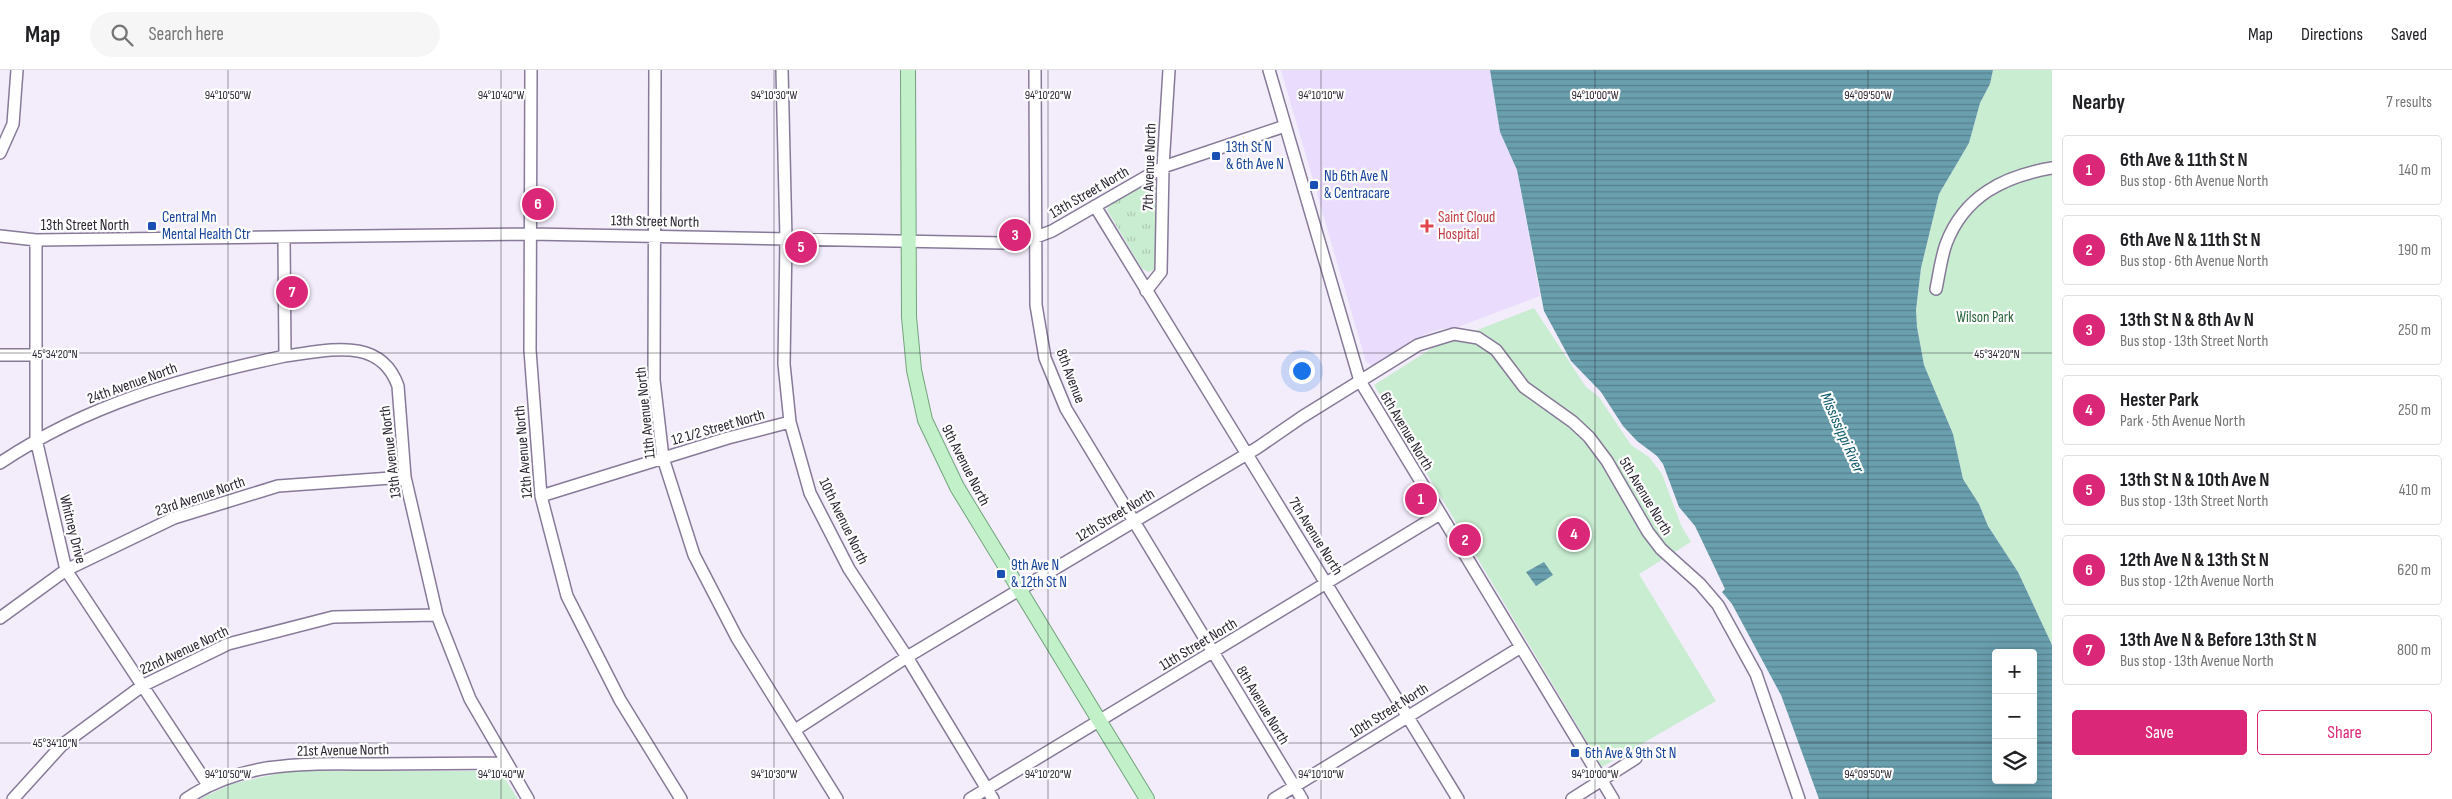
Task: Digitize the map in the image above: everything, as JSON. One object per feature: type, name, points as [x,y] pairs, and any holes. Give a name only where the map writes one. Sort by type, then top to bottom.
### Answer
[{"type":"main road","name":"9th Avenue North","points":[[908,70],[911,345],[914,370],[925,420],[942,460],[957,487],[1146,799]]},
{"type":"street","points":[[0,153],[13,124],[17,70]]},
{"type":"street","name":"12th Avenue North","points":[[531,70],[530,350],[541,496],[567,596],[620,700],[681,799]]},
{"type":"street","name":"11th Avenue North","points":[[655,70],[654,380],[663,458],[694,555],[737,638],[837,799]]},
{"type":"street","name":"10th Avenue North","points":[[782,70],[786,240],[784,364],[790,422],[810,493],[849,569],[907,657],[990,794]]},
{"type":"street","name":"8th Avenue","points":[[1035,70],[1036,305],[1045,358],[1066,409],[1214,653]]},
{"type":"street","name":"7th Avenue North","points":[[1146,291],[1161,272],[1169,70]]},
{"type":"street","name":"6th Avenue North","points":[[1269,70],[1360,381],[1613,799]]},
{"type":"street","name":"13th Street North","points":[[1,236],[36,240],[530,234],[1004,243],[1036,237],[1072,220],[1164,167],[1285,126]]},
{"type":"street","points":[[1936,289],[1946,245],[1963,214],[1991,187],[2025,172],[2052,168]]},
{"type":"street","name":"7th Avenue North","points":[[1095,206],[1327,582],[1458,799]]},
{"type":"street","points":[[284,238],[284,356]]},
{"type":"street","name":"Whitney Drive","points":[[36,240],[36,439],[66,570],[208,784]]},
{"type":"street","name":"12th Street North","points":[[795,730],[907,657],[1133,520],[1247,454],[1418,345],[1454,334]]},
{"type":"street","name":"5th Avenue North","points":[[1454,334],[1478,338],[1496,350],[1524,388],[1590,437],[1607,461],[1648,532],[1661,549],[1700,584],[1718,605],[1756,674],[1799,799]]},
{"type":"street","name":"13th Avenue North","points":[[284,356],[348,349],[366,352],[382,360],[393,372],[398,386],[404,477],[437,615],[470,699],[528,799]]},
{"type":"street","points":[[0,355],[36,355]]},
{"type":"street","name":"24th Avenue North","points":[[0,464],[36,439],[99,409],[164,385],[284,356]]},
{"type":"street","name":"12 1/2 Street North","points":[[541,496],[663,458],[790,422]]},
{"type":"street","name":"23rd Avenue North","points":[[0,618],[66,570],[174,518],[278,486],[404,477]]},
{"type":"street","name":"11th Street North","points":[[970,799],[990,794],[1100,721],[1440,514]]},
{"type":"street","name":"22nd Avenue North","points":[[13,799],[62,745],[142,686],[228,644],[333,617],[437,615]]},
{"type":"street","name":"10th Street North","points":[[1274,799],[1521,647]]},
{"type":"street","name":"8th Avenue North","points":[[1214,653],[1302,799]]},
{"type":"street","points":[[1572,799],[1636,758]]},
{"type":"street","name":"21st Avenue North","points":[[186,799],[208,784],[252,770],[301,764],[507,763]]},
{"type":"shaded area","name":"Saint Cloud Hospital","points":[[1281,70],[1490,70],[1500,132],[1517,170],[1540,296],[1458,327],[1440,329],[1424,335],[1378,364],[1371,365],[1366,362]]},
{"type":"green space","name":"Wilson Park","points":[[1993,70],[2052,70],[2052,645],[2018,572],[1988,526],[1979,504],[1963,479],[1953,434],[1924,365],[1917,327],[1916,310],[1921,268],[1939,194],[1969,143],[1980,103],[1990,84]]},
{"type":"green space","points":[[1148,182],[1153,183],[1158,188],[1156,265],[1155,269],[1149,272],[1142,269],[1107,210],[1109,204]]},
{"type":"green space","points":[[1534,308],[1586,387],[1599,397],[1631,445],[1649,457],[1662,474],[1681,525],[1691,542],[1639,574],[1716,701],[1602,767],[1374,385],[1434,347]]},
{"type":"green space","points":[[289,771],[500,771],[518,799],[199,799],[232,784]]},
{"type":"water","name":"Mississippi River","points":[[1490,70],[1993,70],[1990,84],[1980,103],[1969,143],[1939,194],[1921,268],[1916,310],[1917,327],[1924,365],[1953,434],[1963,479],[1979,504],[1988,526],[2018,572],[2052,645],[2052,799],[1819,799],[1781,695],[1732,604],[1722,592],[1725,589],[1695,526],[1679,507],[1663,464],[1657,456],[1637,441],[1623,426],[1601,392],[1571,361],[1544,311],[1517,170],[1500,132]]},
{"type":"water","points":[[1544,562],[1553,575],[1536,586],[1526,572]]},
{"type":"place","name":"13th St N & 6th Ave N","points":[[1216,156]]},
{"type":"place","name":"Nb 6th Ave N & Centracare","points":[[1314,185]]},
{"type":"place","name":"12th Ave N & 13th St N","points":[[538,204]]},
{"type":"place","name":"Central Mn Mental Health Ctr","points":[[152,226]]},
{"type":"place","name":"Saint Cloud Hospital","points":[[1427,226]]},
{"type":"place","name":"13th St N & 8th Av N","points":[[1015,235]]},
{"type":"place","name":"13th St N & 10th Ave N","points":[[801,247]]},
{"type":"place","name":"13th Ave N & Before 13th St N","points":[[292,292]]},
{"type":"place","name":"6th Ave & 11th St N","points":[[1421,499]]},
{"type":"place","name":"Hester Park","points":[[1574,534]]},
{"type":"place","name":"6th Ave N & 11th St N","points":[[1465,540]]},
{"type":"place","name":"9th Ave N & 12th St N","points":[[1001,574]]},
{"type":"place","name":"6th Ave & 9th St N","points":[[1575,753]]}]
